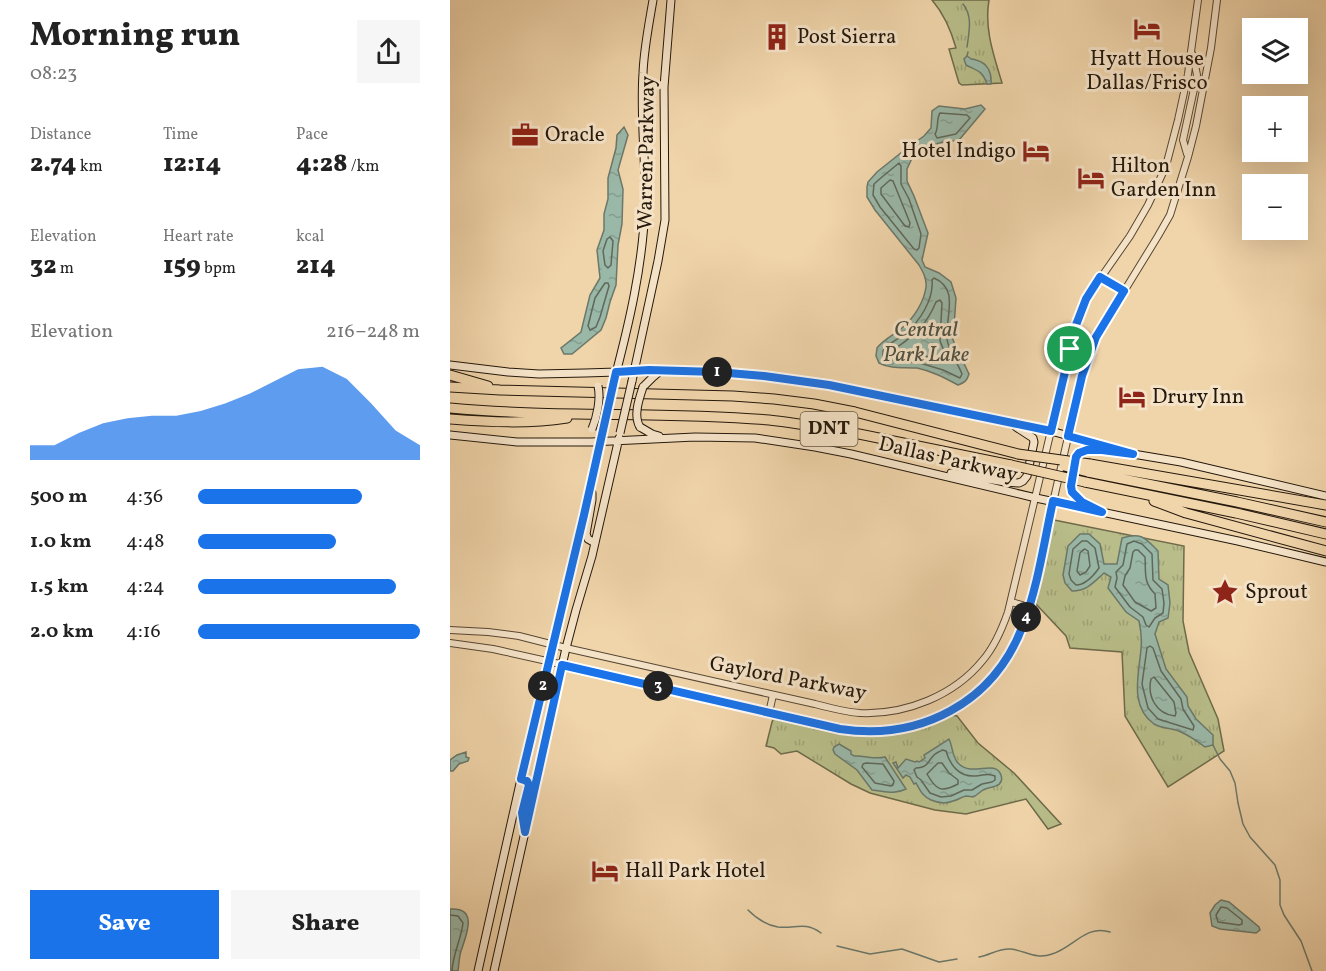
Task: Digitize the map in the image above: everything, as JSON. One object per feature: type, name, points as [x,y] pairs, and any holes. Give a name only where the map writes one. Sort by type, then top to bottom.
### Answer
[{"type":"highway","points":[[450,375],[500,390]]},
{"type":"highway","name":"DNT","points":[[450,387],[733,396],[814,404],[865,414],[1016,454],[1089,468],[1326,522]]},
{"type":"highway","name":"DNT","points":[[450,408],[492,412],[728,418],[810,425],[1011,465],[1326,534]]},
{"type":"highway","points":[[450,419],[550,421],[589,415]]},
{"type":"highway","points":[[1089,468],[1326,505]]},
{"type":"highway","points":[[1132,492],[1186,513],[1326,551]]},
{"type":"main road","name":"Warren Parkway","points":[[478,971],[632,304],[645,207],[643,73],[653,0]]},
{"type":"main road","name":"Warren Parkway","points":[[494,971],[562,665],[595,543],[658,261],[665,220],[664,87],[671,0]]},
{"type":"main road","points":[[450,365],[508,372],[585,374],[660,371],[764,376],[829,385],[1051,431],[1133,454]]},
{"type":"main road","points":[[660,371],[643,387],[636,414],[640,427],[665,438]]},
{"type":"main road","points":[[580,441],[592,429],[599,401],[598,386],[585,374]]},
{"type":"main road","points":[[931,473],[946,473],[1005,482],[1023,481],[1027,476],[1034,438],[1011,424]]},
{"type":"main road","name":"Dallas Parkway","points":[[450,435],[517,442],[580,441],[620,436],[755,438],[815,447],[1326,562]]},
{"type":"main road","points":[[1102,512],[1082,502],[1072,492],[1076,457],[1087,450],[1133,454],[1180,462],[1326,496]]},
{"type":"main road","points":[[592,482],[592,500],[586,534],[588,539],[595,543]]},
{"type":"main road","points":[[521,779],[527,781],[529,785],[522,813],[525,832]]},
{"type":"street","name":"Gaylord Parkway","points":[[450,630],[508,634],[860,713],[893,711],[921,704],[961,681],[982,661],[993,646],[1002,629],[1011,602],[1076,325],[1086,299],[1130,236],[1148,205],[1170,152],[1192,49],[1198,0]]},
{"type":"street","name":"Gaylord Parkway","points":[[450,643],[481,646],[840,729],[869,732],[900,729],[935,718],[958,706],[982,687],[1012,649],[1023,627],[1082,376],[1096,337],[1170,215],[1196,126],[1211,48],[1217,0]]},
{"type":"street","points":[[1188,157],[1184,140],[1197,75],[1192,49]]},
{"type":"street","points":[[1100,277],[1124,291]]},
{"type":"street","points":[[1011,602],[1029,607]]},
{"type":"street","points":[[769,713],[773,695]]},
{"type":"green space","points":[[932,0],[989,0],[989,32],[1002,83],[962,85],[959,83],[949,49],[956,48],[954,41],[944,17]]},
{"type":"green space","points":[[1054,520],[1184,546],[1183,621],[1189,652],[1218,719],[1224,751],[1168,787],[1125,716],[1122,652],[1070,648],[1066,636],[1036,604]]},
{"type":"green space","points":[[951,715],[957,716],[978,743],[1014,773],[1061,824],[1048,829],[1026,799],[966,814],[935,810],[870,793],[797,751],[781,754],[774,748],[766,746],[774,718],[850,734],[879,735],[907,730]]},
{"type":"water","points":[[967,56],[986,66],[990,72],[991,84],[987,84],[979,72],[966,65],[964,59]]},
{"type":"water","name":"Central Park Lake","points":[[981,105],[985,109],[959,140],[939,143],[914,154],[907,169],[907,181],[928,233],[922,260],[925,267],[951,282],[956,298],[953,340],[969,374],[965,381],[958,385],[923,369],[892,367],[879,363],[876,356],[877,348],[914,315],[921,304],[926,284],[919,265],[867,197],[867,187],[868,182],[877,172],[931,128],[932,111],[939,106],[965,109]]},
{"type":"water","points":[[624,127],[628,135],[618,170],[623,189],[616,285],[601,330],[572,354],[564,354],[561,348],[581,332],[590,295],[600,278],[597,250],[604,230],[608,178],[617,135]]},
{"type":"water","points":[[1080,534],[1089,534],[1100,544],[1104,564],[1117,564],[1122,538],[1129,536],[1143,537],[1158,551],[1159,579],[1168,585],[1170,603],[1168,618],[1159,622],[1155,634],[1166,669],[1187,697],[1188,706],[1196,719],[1213,735],[1213,745],[1205,747],[1181,732],[1154,724],[1146,717],[1138,699],[1137,689],[1141,642],[1139,621],[1126,612],[1108,588],[1111,577],[1104,573],[1082,589],[1072,591],[1065,583],[1063,575],[1068,546]]},
{"type":"water","points":[[949,739],[955,759],[959,764],[971,769],[994,768],[1001,775],[1001,782],[974,797],[966,796],[950,802],[939,802],[926,797],[910,777],[906,775],[903,778],[893,763],[896,762],[898,768],[906,759],[919,762],[925,758],[924,755]]},
{"type":"water","points":[[839,744],[851,751],[854,756],[885,757],[906,789],[893,792],[872,790],[857,770],[835,754],[834,747]]},
{"type":"water","points":[[466,752],[468,761],[450,771],[450,760]]},
{"type":"water","points":[[1221,900],[1229,902],[1260,930],[1256,933],[1212,926],[1210,913]]},
{"type":"water","points":[[450,909],[459,910],[468,917],[458,971],[450,971]]},
{"type":"waterway","points":[[963,4],[969,19],[967,47]]},
{"type":"waterway","points":[[967,56],[968,52]]},
{"type":"waterway","points":[[1213,745],[1235,783],[1243,824],[1250,837],[1275,865],[1280,880],[1280,905],[1301,941],[1312,971]]},
{"type":"waterway","points":[[748,910],[762,921],[774,926],[805,926],[821,933]]},
{"type":"waterway","points":[[979,957],[1007,949],[1046,956],[1060,951],[1094,931],[1110,932]]},
{"type":"waterway","points":[[837,946],[870,954],[902,949],[939,962],[957,959]]},
{"type":"place","name":"Hyatt House Dallas/Frisco","points":[[1147,29]]},
{"type":"place","name":"Post Sierra","points":[[777,37]]},
{"type":"place","name":"Oracle","points":[[525,135]]},
{"type":"place","name":"Hotel Indigo","points":[[1036,151]]},
{"type":"place","name":"Hilton Garden Inn","points":[[1091,178]]},
{"type":"place","name":"Drury Inn","points":[[1132,397]]},
{"type":"place","name":"Sprout","points":[[1225,592]]},
{"type":"place","name":"Hall Park Hotel","points":[[605,871]]},
{"type":"route","points":[[1100,277],[1124,291],[1096,337],[1082,376],[1068,436],[1133,454],[1087,450],[1076,457],[1072,492],[1082,502],[1102,512],[1053,501],[1023,627],[1000,668],[982,687],[958,706],[923,723],[900,729],[869,732],[840,729],[562,665],[525,832],[522,813],[529,785],[527,781],[521,779],[616,372],[649,370],[764,376],[829,385],[1051,431],[1070,349],[1086,299],[1100,277]]}]
